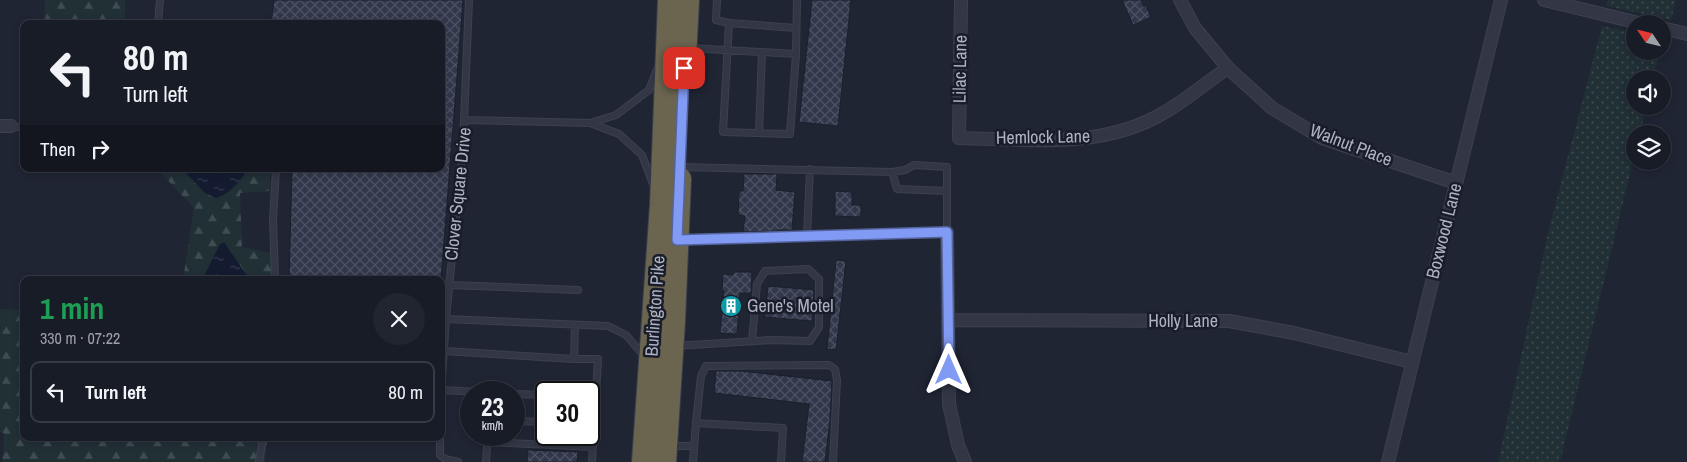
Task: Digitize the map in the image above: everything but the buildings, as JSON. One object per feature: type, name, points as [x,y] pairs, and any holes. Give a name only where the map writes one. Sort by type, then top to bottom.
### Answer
[{"type":"highway","name":"Burlington Pike","points":[[665,454],[680,167],[677,43],[670,0]]},
{"type":"highway","name":"Burlington Pike","points":[[644,462],[662,205],[677,43],[687,0]]},
{"type":"street","name":"Lilac Lane","points":[[959,138],[961,0]]},
{"type":"street","name":"Walnut Place","points":[[1180,0],[1195,28],[1228,68],[1272,108],[1322,138],[1456,183]]},
{"type":"street","name":"Boxwood Lane","points":[[1388,462],[1501,0]]},
{"type":"street","points":[[1544,0],[1626,20]]},
{"type":"street","points":[[1671,30],[1687,34]]},
{"type":"street","name":"Hemlock Lane","points":[[959,138],[1074,140],[1102,136],[1129,129],[1164,112],[1228,68]]},
{"type":"street","points":[[947,232],[949,404],[958,445],[965,462]]},
{"type":"street","name":"Holly Lane","points":[[949,320],[1229,321],[1294,333],[1412,362]]},
{"type":"lane","points":[[158,20],[160,0]]},
{"type":"lane","points":[[464,120],[469,0]]},
{"type":"lane","points":[[717,0],[716,20],[729,23],[796,28]]},
{"type":"lane","points":[[729,23],[726,50],[723,132],[790,134],[796,54],[797,0]]},
{"type":"lane","points":[[677,43],[726,50],[796,54]]},
{"type":"lane","name":"Clover Square Drive","points":[[445,334],[464,120],[590,123],[616,115],[650,90],[677,43]]},
{"type":"lane","points":[[759,133],[762,52]]},
{"type":"lane","name":"Clover Square Drive","points":[[590,123],[619,134],[642,155],[662,205]]},
{"type":"lane","points":[[677,240],[947,232],[947,167],[914,164],[904,170],[892,172],[680,167]]},
{"type":"lane","points":[[807,236],[810,169]]},
{"type":"lane","points":[[275,276],[273,219],[276,172]]},
{"type":"lane","points":[[892,172],[897,189],[947,190]]},
{"type":"lane","points":[[672,346],[752,341],[810,341],[819,327],[819,279],[808,269],[764,271],[757,284],[752,341]]},
{"type":"lane","points":[[449,285],[578,290]]},
{"type":"lane","points":[[446,318],[608,326],[626,335],[651,364]]},
{"type":"lane","points":[[574,359],[576,325]]},
{"type":"lane","points":[[445,351],[598,360],[595,381]]},
{"type":"lane","points":[[693,462],[703,368],[706,366],[829,366],[835,369],[837,380],[833,462]]},
{"type":"lane","points":[[445,391],[460,391]]},
{"type":"lane","points":[[696,423],[782,428],[781,462]]},
{"type":"lane","points":[[259,462],[262,441]]},
{"type":"lane","points":[[440,441],[440,455],[445,459],[458,462]]},
{"type":"lane","points":[[525,441],[593,447],[592,462]]},
{"type":"lane","points":[[486,462],[487,446]]},
{"type":"lane","points":[[665,454],[694,446]]},
{"type":"green space","points":[[45,0],[125,0],[125,20],[44,20]]},
{"type":"green space","points":[[1608,0],[1676,0],[1671,20],[1671,15],[1648,15],[1606,6]]},
{"type":"green space","points":[[1602,26],[1626,31],[1626,60],[1658,60],[1655,70],[1626,70],[1626,115],[1644,115],[1642,125],[1626,125],[1626,170],[1631,170],[1560,462],[1498,462],[1548,233]]},
{"type":"green space","points":[[160,172],[270,172],[270,191],[240,193],[242,247],[274,254],[275,276],[184,276],[194,208]]},
{"type":"green space","points":[[0,309],[20,310],[20,441],[267,441],[265,462],[2,462],[4,433],[0,432]]},
{"type":"water","points":[[185,172],[246,172],[230,190],[221,196],[216,198],[205,193]]},
{"type":"water","points":[[224,242],[247,276],[204,276],[220,244]]},
{"type":"place","name":"Gene's Motel","points":[[731,306]]},
{"type":"route","points":[[684,68],[677,240],[947,232],[949,370]]}]
